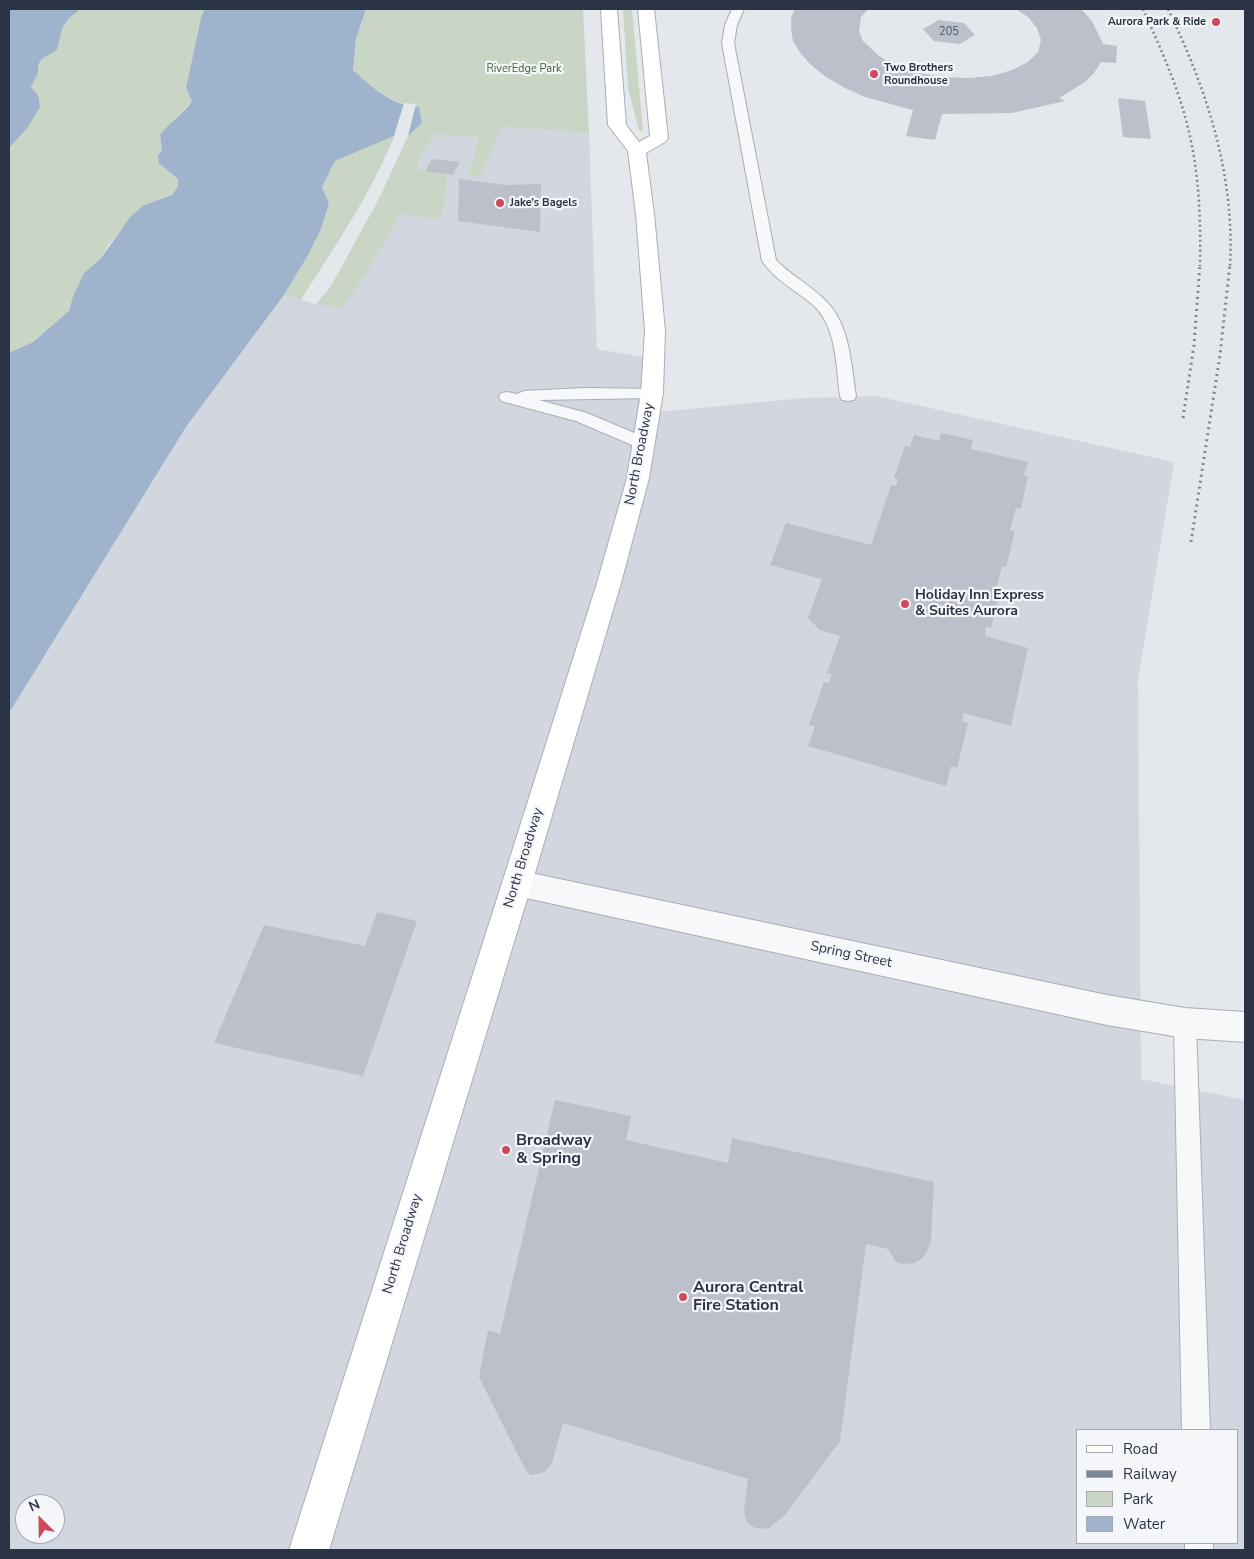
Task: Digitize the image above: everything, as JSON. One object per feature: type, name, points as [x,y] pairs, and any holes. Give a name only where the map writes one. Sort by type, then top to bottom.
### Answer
[{"type":"main road","points":[[609,9],[617,125],[637,151],[659,138],[646,9]]},
{"type":"main road","name":"North Broadway","points":[[309,1550],[517,883],[609,582],[638,478],[652,393],[655,331],[645,214],[637,151]]},
{"type":"street","name":"Spring Street","points":[[517,883],[1049,998],[1185,1023],[1245,1027]]},
{"type":"street","name":"Spring Street","points":[[1185,1023],[1245,1047]]},
{"type":"lane","points":[[738,9],[730,25],[728,43],[769,261],[781,274],[819,302],[832,318],[840,343],[848,396]]},
{"type":"lane","points":[[645,444],[581,417],[507,397],[584,393],[652,393]]},
{"type":"lane","points":[[1185,1023],[1196,1429]]},
{"type":"shaded area","points":[[502,127],[589,133],[597,349],[648,358],[647,413],[804,398],[876,396],[1174,462],[1138,680],[1141,1079],[1245,1100],[1245,1550],[9,1550],[9,713],[186,427],[284,295],[316,304],[331,286],[379,199],[408,136]]},
{"type":"green space","points":[[81,9],[205,9],[201,17],[186,88],[192,101],[160,135],[162,150],[158,155],[178,179],[178,186],[172,195],[144,205],[109,244],[101,258],[84,273],[73,296],[69,311],[33,342],[9,353],[9,148],[38,95],[31,87],[38,73],[38,65],[42,59],[57,50],[62,29],[69,18]]},
{"type":"green space","name":"RiverEdge Park","points":[[366,9],[583,9],[589,133],[502,127],[480,177],[467,174],[475,156],[478,137],[435,134],[420,156],[417,169],[447,174],[444,206],[439,219],[400,214],[367,272],[341,309],[316,304],[331,286],[379,199],[408,136],[422,123],[419,107],[391,99],[375,89],[353,70],[356,39]]},
{"type":"green space","points":[[623,9],[632,9],[643,131],[639,131],[628,88]]},
{"type":"green space","points":[[394,136],[363,200],[301,300],[284,295],[304,262],[320,228],[329,203],[322,187],[335,161]]},
{"type":"water","points":[[9,9],[81,9],[69,18],[62,29],[57,50],[42,59],[38,65],[38,73],[31,87],[38,95],[40,107],[28,127],[9,148]]},
{"type":"water","points":[[205,9],[366,9],[356,39],[353,70],[383,95],[409,106],[419,107],[422,123],[408,136],[394,136],[335,161],[322,187],[329,203],[321,229],[307,257],[284,295],[186,427],[9,713],[9,353],[33,342],[69,311],[73,296],[84,273],[101,258],[131,216],[144,205],[172,195],[178,186],[178,179],[159,163],[158,155],[162,150],[160,135],[192,101],[186,88],[201,17]]},
{"type":"pier","points":[[404,103],[416,104],[408,136],[394,136]]},
{"type":"building","name":"Two Brothers Roundhouse","points":[[795,9],[868,9],[861,17],[859,31],[863,41],[878,55],[892,64],[920,73],[943,77],[968,78],[992,76],[1012,70],[1028,62],[1038,52],[1041,40],[1037,28],[1028,17],[1016,9],[1081,9],[1092,21],[1103,44],[1117,46],[1116,63],[1101,62],[1085,82],[1059,98],[1065,101],[1012,113],[942,114],[935,140],[906,136],[913,110],[865,97],[845,88],[826,77],[801,54],[793,41],[791,29],[791,18]]},
{"type":"building","points":[[939,20],[964,23],[975,35],[960,44],[934,41],[923,29]]},
{"type":"building","points":[[1118,98],[1145,101],[1151,139],[1123,137]]},
{"type":"building","points":[[432,159],[460,162],[453,175],[425,171]]},
{"type":"building","name":"Jake’s Bagels","points":[[459,179],[505,185],[541,184],[540,232],[458,221]]},
{"type":"building","name":"Holiday Inn Express & Suites Aurora","points":[[941,433],[973,440],[971,449],[1028,462],[1024,475],[1028,476],[1021,509],[1016,508],[1010,530],[1015,531],[1006,567],[1002,566],[996,589],[1001,590],[991,628],[986,627],[985,636],[1028,648],[1011,726],[964,713],[962,721],[968,723],[957,768],[951,766],[946,786],[808,746],[815,726],[809,725],[824,682],[829,683],[832,674],[827,673],[840,636],[820,630],[808,618],[822,579],[770,565],[786,523],[871,545],[891,485],[896,486],[898,479],[894,478],[905,446],[910,447],[914,435],[939,441]]},
{"type":"building","points":[[377,912],[417,921],[363,1076],[214,1043],[264,925],[365,946]]},
{"type":"building","name":"Aurora Central Fire Station","points":[[555,1100],[631,1116],[626,1140],[728,1163],[732,1138],[934,1182],[931,1241],[926,1254],[921,1259],[915,1263],[903,1264],[896,1262],[888,1249],[866,1244],[840,1441],[785,1515],[769,1528],[760,1529],[753,1527],[746,1521],[744,1510],[748,1479],[563,1423],[552,1463],[544,1472],[530,1475],[525,1469],[479,1377],[488,1330],[500,1334]]},
{"type":"railway","points":[[1143,9],[1172,78],[1182,106],[1190,138],[1198,193],[1200,264]]},
{"type":"railway","points":[[1168,9],[1195,71],[1216,134],[1228,199],[1230,264]]},
{"type":"railway","points":[[1183,418],[1194,345],[1200,264]]},
{"type":"railway","points":[[1191,542],[1220,355],[1230,264]]},
{"type":"place","name":"Aurora Park & Ride","points":[[1216,22]]},
{"type":"place","name":"Two Brothers Roundhouse","points":[[874,74]]},
{"type":"place","name":"Jake’s Bagels","points":[[500,203]]},
{"type":"place","name":"Holiday Inn Express & Suites Aurora","points":[[905,604]]},
{"type":"place","name":"Broadway & Spring","points":[[506,1150]]},
{"type":"place","name":"Aurora Central Fire Station","points":[[683,1297]]}]
